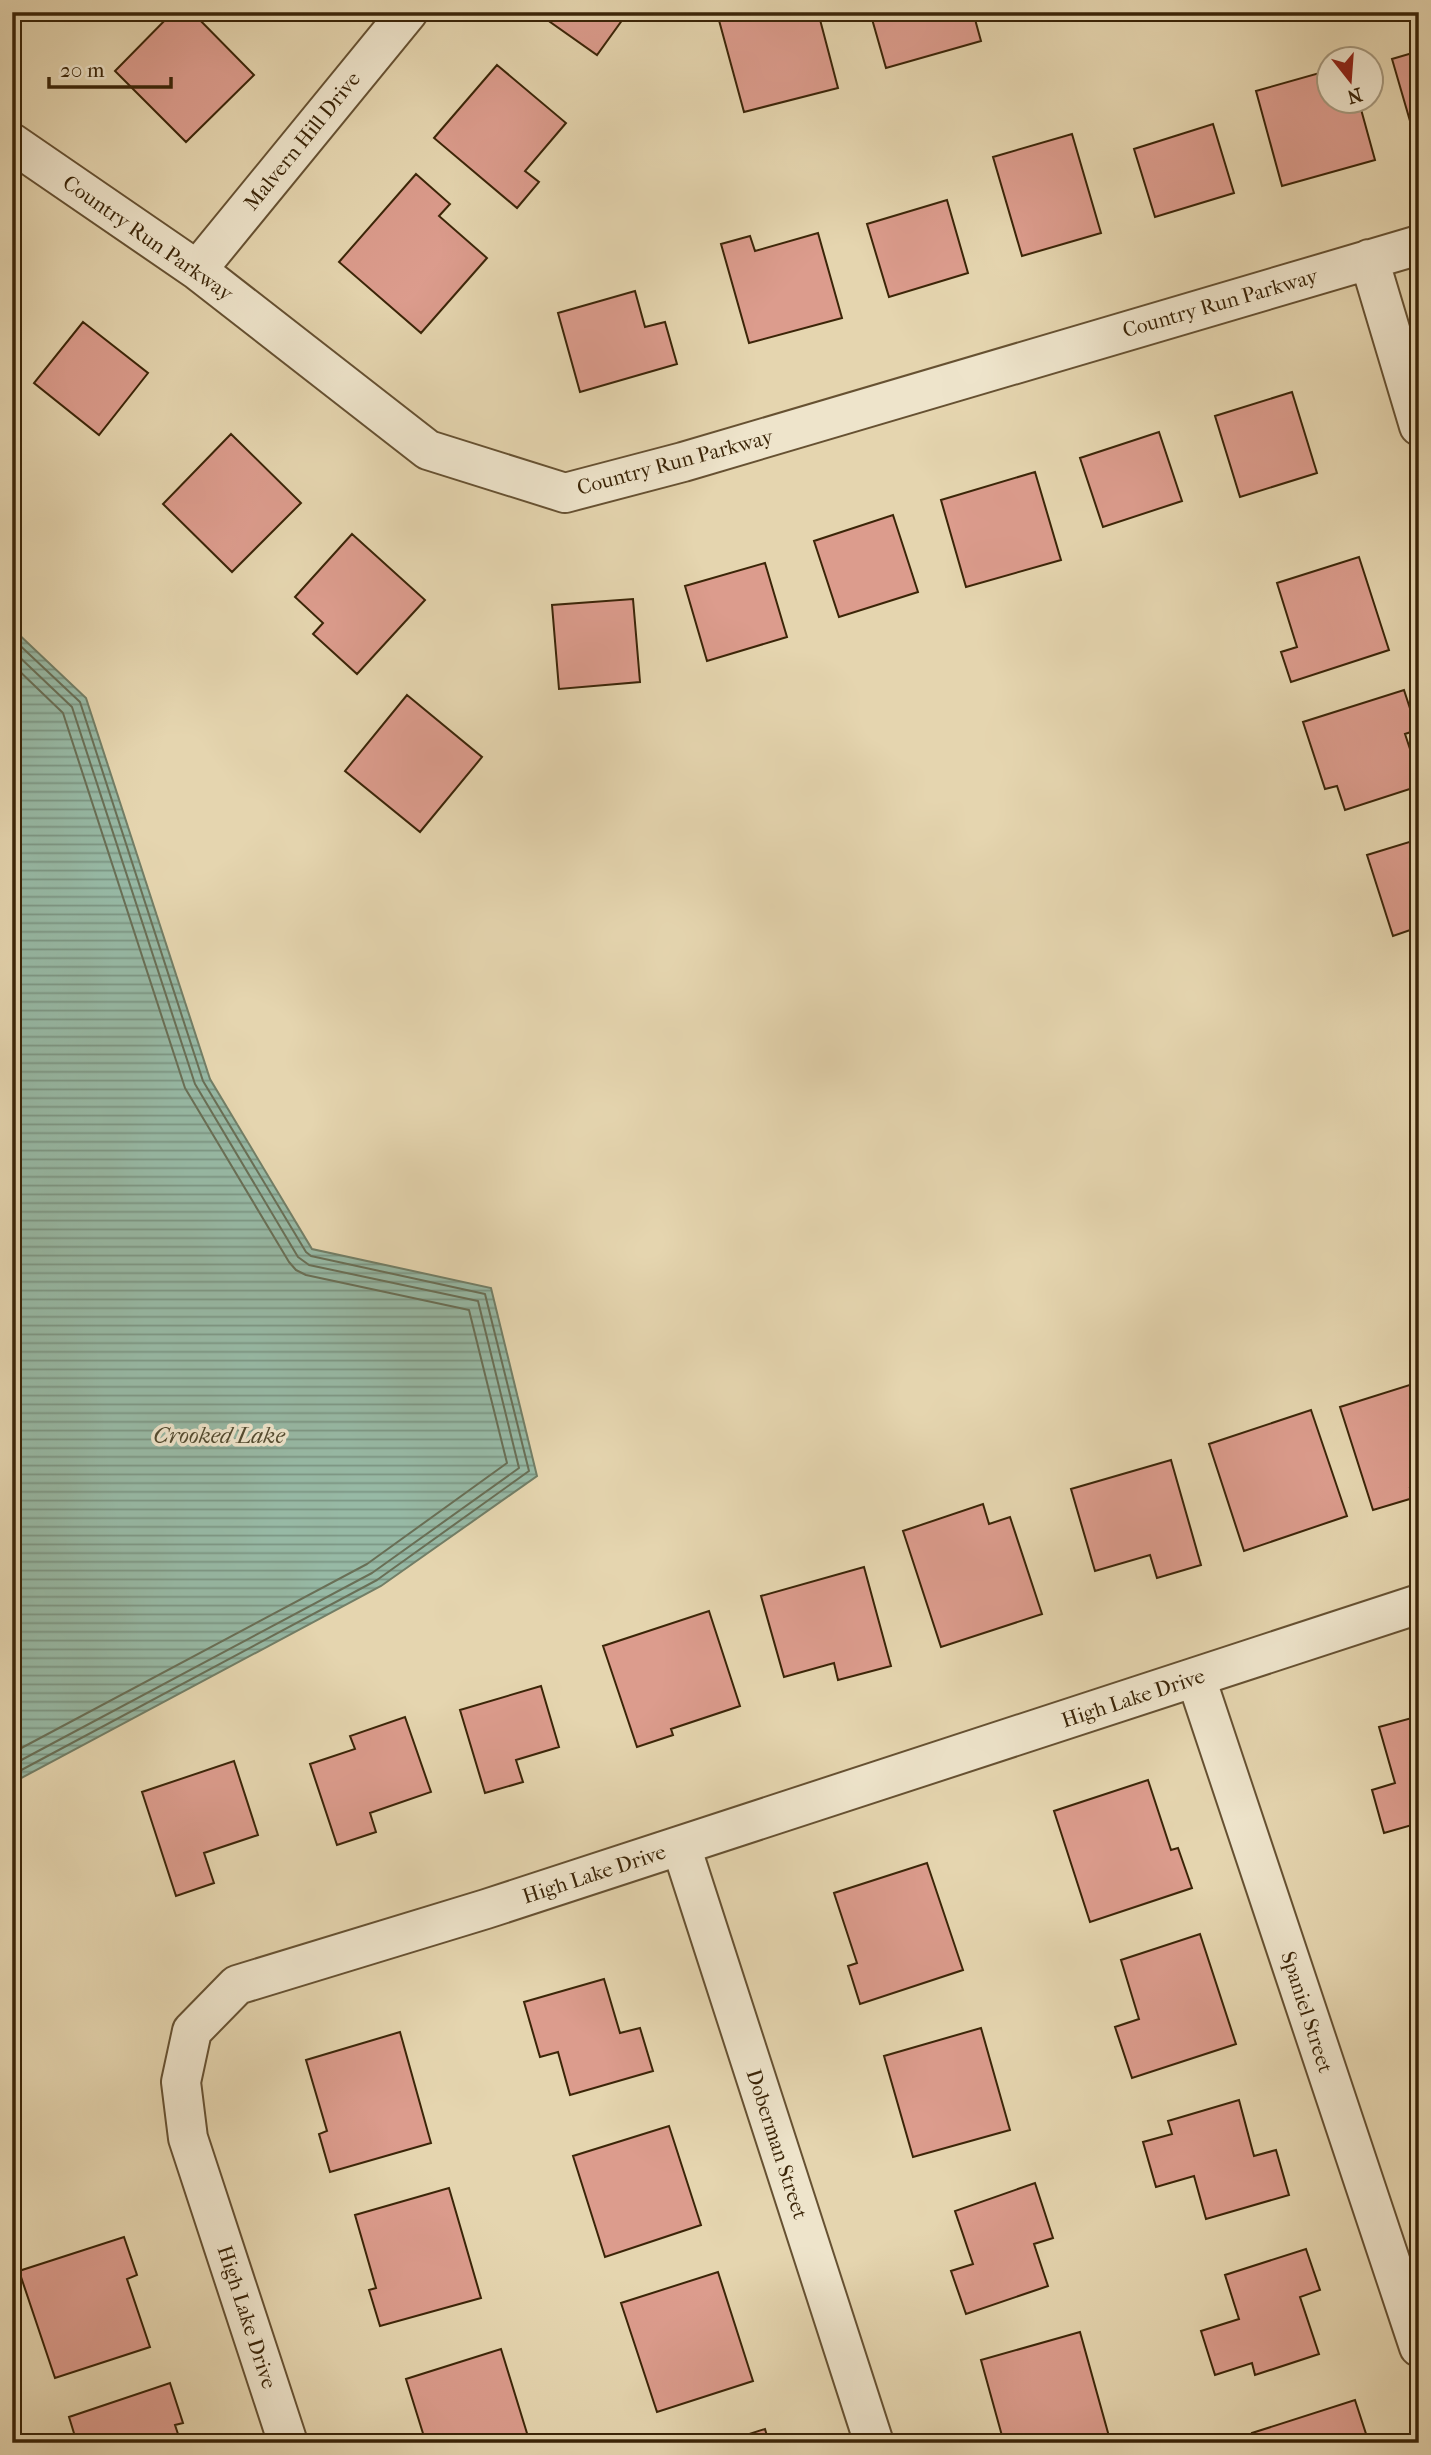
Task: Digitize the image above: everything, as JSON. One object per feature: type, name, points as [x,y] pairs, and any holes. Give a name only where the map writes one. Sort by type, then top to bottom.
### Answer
[{"type":"street","name":"Malvern Hill Drive","points":[[197,271],[408,12]]},
{"type":"street","name":"Country Run Parkway","points":[[12,143],[197,271],[428,450],[565,493],[684,462],[1419,245]]},
{"type":"street","points":[[1369,259],[1419,426]]},
{"type":"street","name":"High Lake Drive","points":[[288,2443],[188,2138],[181,2082],[192,2031],[237,1986],[681,1846],[1419,1604]]},
{"type":"street","name":"Spaniel Street","points":[[1196,1678],[1419,2347]]},
{"type":"street","name":"Doberman Street","points":[[681,1846],[874,2443]]},
{"type":"water","name":"Crooked Lake","points":[[12,628],[86,698],[210,1079],[312,1249],[491,1288],[537,1476],[381,1586],[12,1783]]},
{"type":"building","points":[[173,12],[192,12],[254,75],[186,142],[115,71]]},
{"type":"building","points":[[536,12],[628,12],[597,55]]},
{"type":"building","points":[[818,12],[838,88],[744,112],[717,13]]},
{"type":"building","points":[[870,12],[973,12],[981,41],[886,68]]},
{"type":"building","points":[[1419,51],[1419,152],[1392,59]]},
{"type":"building","points":[[497,65],[566,123],[525,171],[539,182],[517,208],[434,138]]},
{"type":"building","points":[[1316,74],[1316,116],[1363,116],[1375,160],[1282,186],[1256,91]]},
{"type":"building","points":[[1213,124],[1234,193],[1155,217],[1134,149]]},
{"type":"building","points":[[1072,134],[1101,233],[1022,256],[993,157]]},
{"type":"building","points":[[416,174],[450,204],[439,216],[487,258],[421,333],[339,262]]},
{"type":"building","points":[[947,200],[968,273],[889,297],[867,224]]},
{"type":"building","points":[[818,233],[842,318],[749,343],[721,244],[750,236],[755,251]]},
{"type":"building","points":[[635,291],[645,327],[665,322],[677,364],[580,392],[558,313]]},
{"type":"building","points":[[83,322],[148,373],[99,435],[34,383]]},
{"type":"building","points":[[1292,392],[1317,473],[1240,497],[1215,416]]},
{"type":"building","points":[[1159,432],[1182,501],[1103,527],[1080,458]]},
{"type":"building","points":[[231,434],[301,503],[232,572],[163,504]]},
{"type":"building","points":[[1035,472],[1061,560],[966,587],[941,500]]},
{"type":"building","points":[[893,515],[918,592],[839,617],[814,541]]},
{"type":"building","points":[[352,534],[425,600],[357,674],[313,634],[323,623],[295,597]]},
{"type":"building","points":[[1359,557],[1389,650],[1291,682],[1281,652],[1297,647],[1277,583]]},
{"type":"building","points":[[765,563],[787,637],[707,661],[685,586]]},
{"type":"building","points":[[633,599],[640,682],[559,689],[552,605]]},
{"type":"building","points":[[1404,690],[1417,730],[1405,734],[1419,776],[1419,786],[1345,810],[1337,786],[1325,789],[1303,722]]},
{"type":"building","points":[[407,695],[482,757],[420,832],[345,771]]},
{"type":"building","points":[[1419,839],[1419,927],[1393,936],[1367,855]]},
{"type":"building","points":[[1419,1382],[1419,1485],[1410,1488],[1413,1498],[1373,1510],[1340,1407]]},
{"type":"building","points":[[1311,1410],[1347,1516],[1244,1551],[1209,1444]]},
{"type":"building","points":[[1171,1460],[1201,1565],[1157,1578],[1150,1555],[1095,1571],[1071,1489]]},
{"type":"building","points":[[983,1504],[989,1524],[1010,1517],[1042,1614],[941,1647],[903,1531]]},
{"type":"building","points":[[864,1567],[891,1666],[838,1680],[834,1663],[784,1677],[761,1596]]},
{"type":"building","points":[[709,1611],[740,1706],[671,1729],[673,1735],[637,1747],[603,1646]]},
{"type":"building","points":[[541,1686],[559,1747],[516,1760],[523,1782],[485,1793],[460,1710]]},
{"type":"building","points":[[1419,1716],[1419,1823],[1384,1833],[1372,1790],[1395,1783],[1379,1727]]},
{"type":"building","points":[[405,1717],[431,1792],[370,1813],[376,1832],[337,1845],[310,1764],[355,1749],[350,1736]]},
{"type":"building","points":[[234,1761],[258,1835],[204,1853],[214,1883],[176,1896],[142,1792]]},
{"type":"building","points":[[1148,1780],[1171,1850],[1178,1848],[1192,1888],[1090,1922],[1054,1811]]},
{"type":"building","points":[[927,1863],[963,1970],[860,2004],[848,1966],[857,1963],[834,1893]]},
{"type":"building","points":[[1200,1934],[1236,2044],[1132,2078],[1115,2027],[1139,2019],[1121,1960]]},
{"type":"building","points":[[604,1979],[620,2033],[640,2028],[653,2071],[570,2095],[558,2052],[540,2057],[524,2002]]},
{"type":"building","points":[[981,2028],[1010,2130],[913,2157],[884,2056]]},
{"type":"building","points":[[400,2032],[431,2143],[330,2172],[319,2134],[327,2131],[306,2060]]},
{"type":"building","points":[[1239,2100],[1254,2156],[1276,2150],[1289,2195],[1206,2219],[1194,2176],[1156,2187],[1143,2142],[1172,2134],[1168,2121]]},
{"type":"building","points":[[669,2126],[701,2225],[605,2257],[573,2156]]},
{"type":"building","points":[[1035,2183],[1053,2238],[1034,2244],[1048,2286],[966,2314],[951,2271],[973,2264],[955,2211]]},
{"type":"building","points":[[449,2188],[481,2298],[380,2326],[369,2290],[376,2288],[355,2215]]},
{"type":"building","points":[[124,2237],[137,2275],[127,2279],[150,2347],[55,2378],[19,2271]]},
{"type":"building","points":[[1306,2249],[1320,2290],[1300,2297],[1319,2354],[1255,2375],[1252,2363],[1215,2375],[1201,2331],[1239,2319],[1225,2275]]},
{"type":"building","points":[[718,2272],[753,2381],[657,2412],[621,2303]]},
{"type":"building","points":[[1080,2332],[1110,2440],[1102,2443],[1004,2443],[981,2360]]},
{"type":"building","points":[[501,2349],[530,2443],[426,2443],[406,2379]]},
{"type":"building","points":[[170,2383],[183,2423],[175,2425],[181,2443],[77,2443],[69,2417]]},
{"type":"building","points":[[1355,2400],[1368,2440],[1360,2443],[1255,2443],[1252,2433]]},
{"type":"building","points":[[765,2429],[769,2443],[721,2443]]}]
